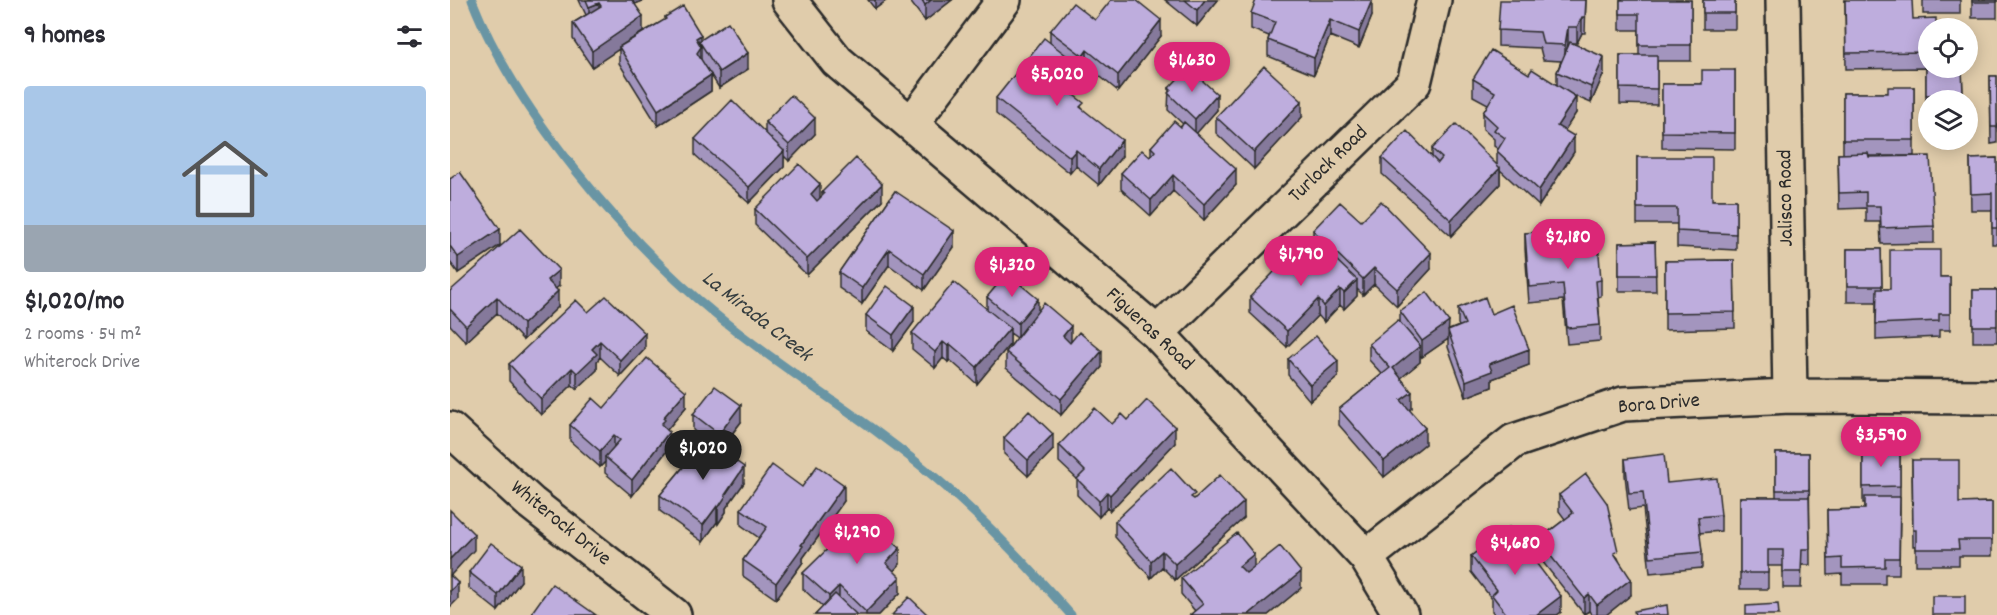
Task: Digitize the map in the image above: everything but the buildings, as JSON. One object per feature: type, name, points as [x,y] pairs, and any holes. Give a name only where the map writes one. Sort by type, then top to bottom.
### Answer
[{"type":"street","name":"Figueras Road","points":[[789,0],[837,61],[1157,333],[1366,557],[1401,615]]},
{"type":"street","points":[[912,123],[1004,0]]},
{"type":"street","name":"Turlock Road","points":[[1157,333],[1414,83],[1434,0]]},
{"type":"street","name":"Jalisco Road","points":[[1784,0],[1790,396]]},
{"type":"street","name":"Bora Drive","points":[[1366,557],[1514,441],[1623,404],[1790,396],[1997,397]]},
{"type":"street","name":"Whiterock Drive","points":[[450,429],[531,503],[674,615]]},
{"type":"waterway","name":"La Mirada Creek","points":[[472,0],[491,42],[515,85],[544,128],[609,211],[645,249],[680,283],[742,336],[883,436],[937,479],[1007,545],[1071,615]]}]
